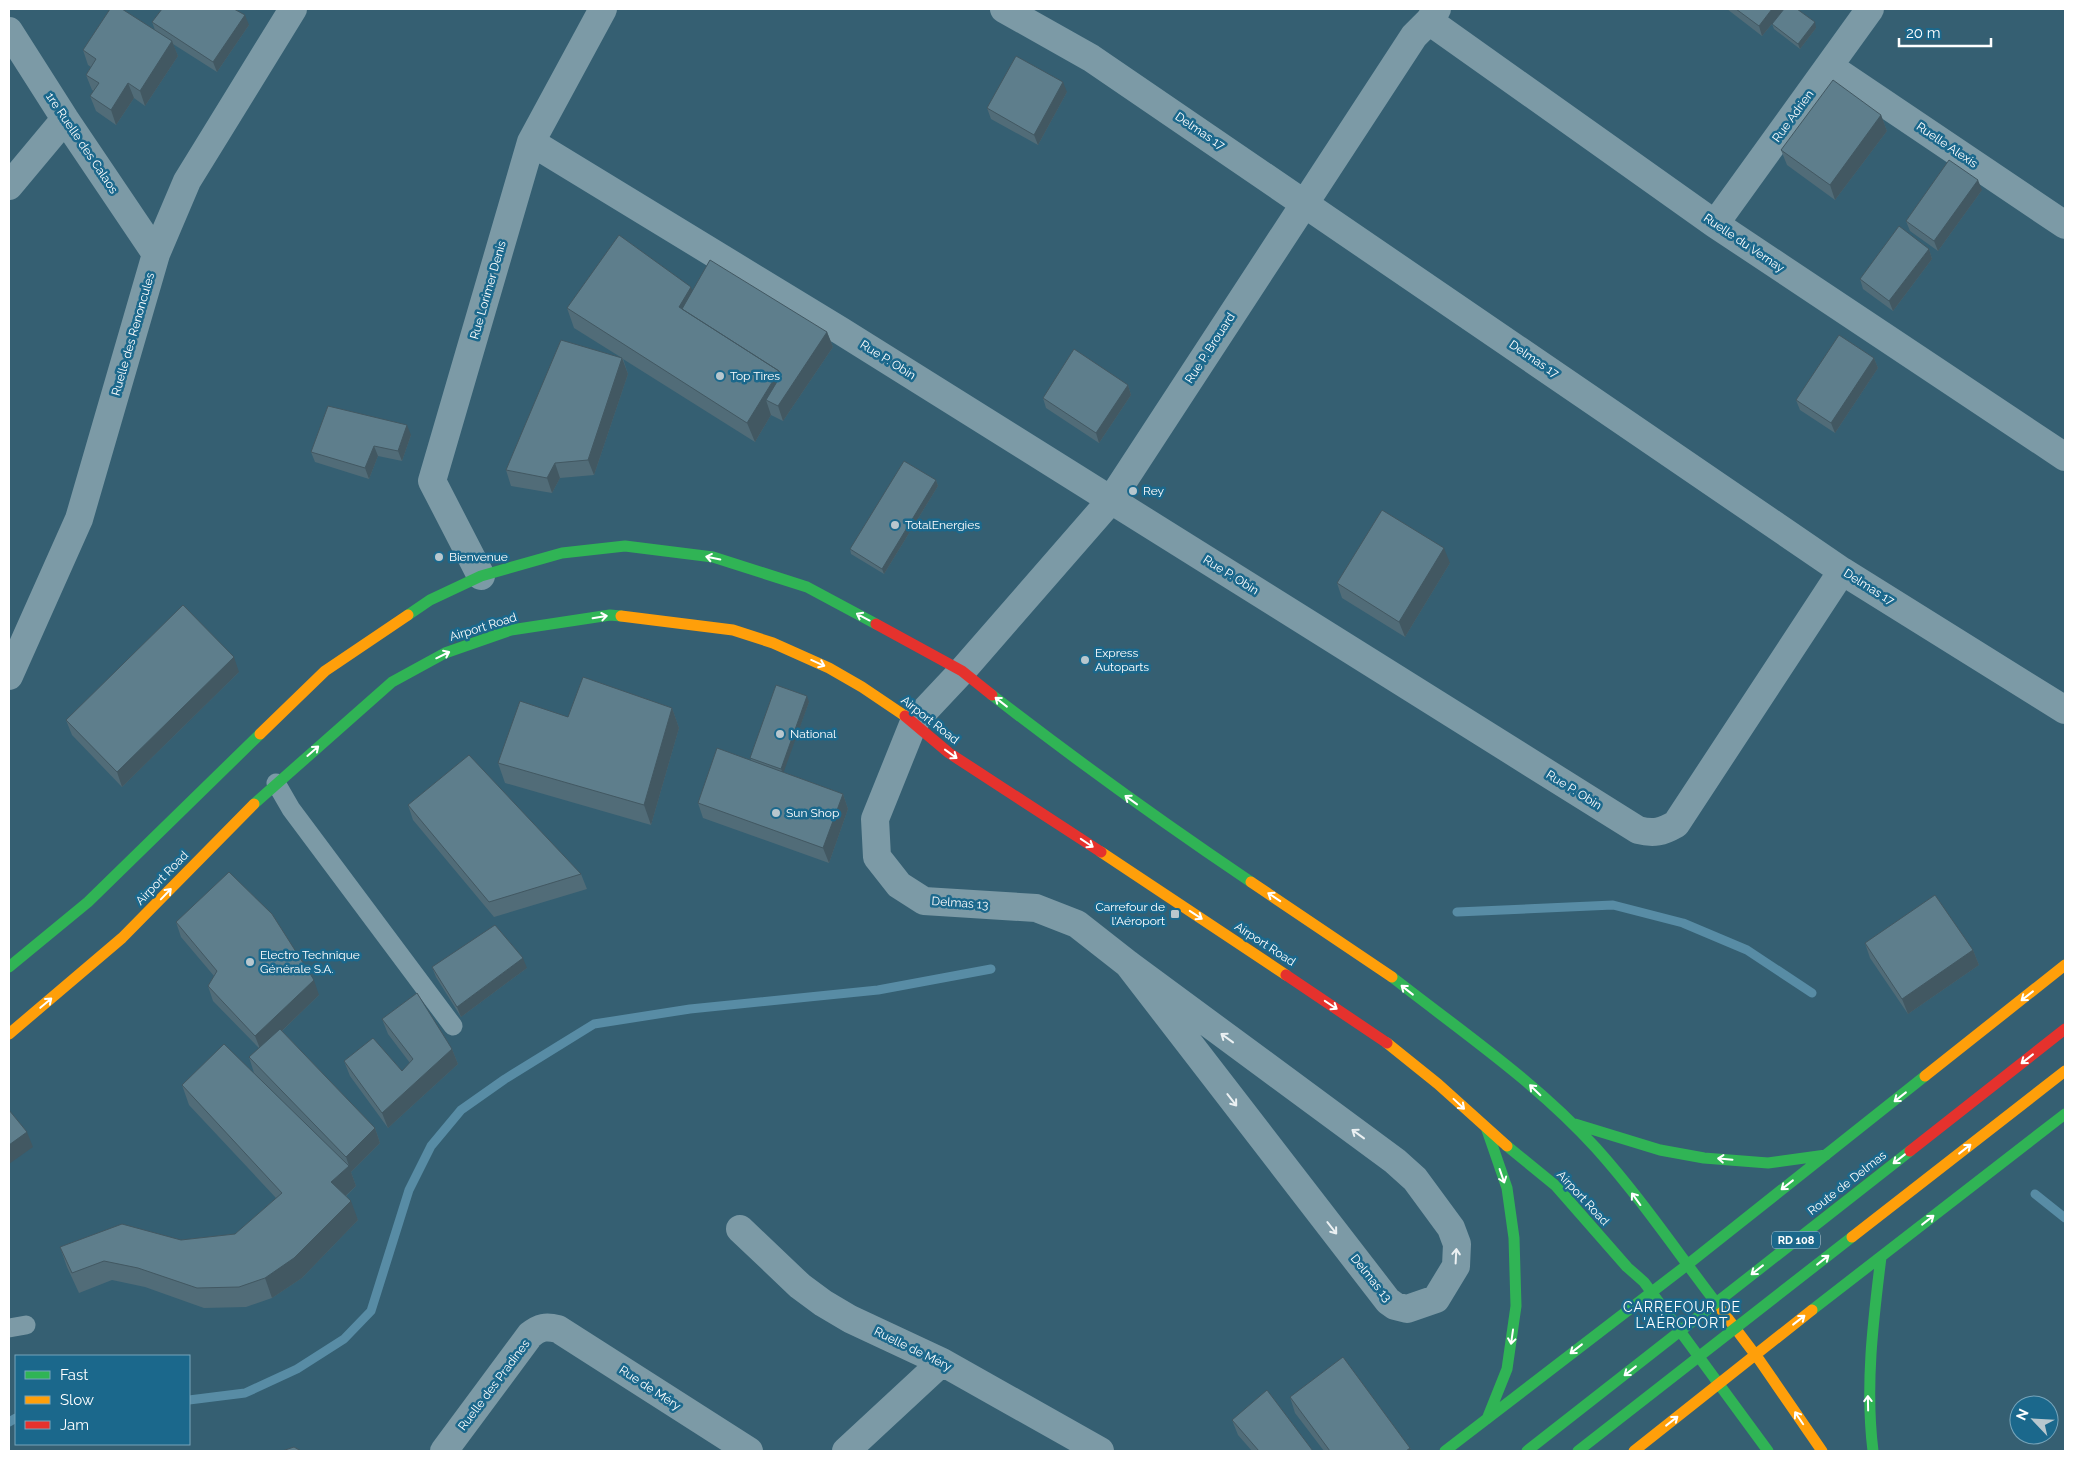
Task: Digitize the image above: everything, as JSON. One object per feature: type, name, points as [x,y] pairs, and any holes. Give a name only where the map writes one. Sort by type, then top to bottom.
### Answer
[{"type":"main road","points":[[9,967],[88,902],[325,671],[430,600],[481,576],[562,553],[625,546],[713,557],[807,587],[962,672],[1062,749],[1171,828],[1389,976],[1525,1080],[1595,1147],[1622,1179],[1755,1354],[1822,1451]]},
{"type":"main road","name":"Airport Road","points":[[9,1034],[122,938],[276,783],[392,682],[446,653],[511,630],[610,615],[734,630],[774,644],[830,668],[914,722],[949,753],[1079,837],[1396,1049],[1438,1084],[1487,1130],[1556,1186],[1627,1267],[1644,1282],[1768,1451]]},
{"type":"main road","points":[[1445,1451],[1687,1265],[2065,966]]},
{"type":"main road","name":"Route de Delmas","points":[[1527,1451],[2065,1029]]},
{"type":"main road","name":"RD 108","points":[[1578,1451],[2065,1071]]},
{"type":"main road","points":[[1634,1451],[1720,1384],[1755,1354],[2065,1114]]},
{"type":"main road","points":[[1571,1123],[1660,1150],[1704,1158],[1768,1163],[1826,1155]]},
{"type":"main road","points":[[1486,1419],[1507,1369],[1516,1306],[1514,1238],[1506,1188],[1487,1130]]},
{"type":"main road","points":[[1873,1451],[1868,1424],[1867,1376],[1881,1256]]},
{"type":"street","name":"Ruelle des Renoncules","points":[[9,676],[79,519],[156,254],[186,181],[293,9]]},
{"type":"street","name":"Rue Lorimer Denis","points":[[481,576],[432,481],[531,142],[603,9]]},
{"type":"street","name":"Delmas 17","points":[[1004,9],[1091,58],[1842,571],[2065,710]]},
{"type":"street","name":"Rue Adrien","points":[[1716,224],[1870,9]]},
{"type":"street","name":"Rue P. Brouard","points":[[914,722],[962,672],[1111,500],[1414,36],[1433,15]]},
{"type":"street","name":"Ruelle du Vernay","points":[[1433,15],[1716,224],[2065,457]]},
{"type":"street","name":"1re Ruelle des Calaos","points":[[9,31],[65,119],[156,254]]},
{"type":"street","name":"Ruelle Alexis","points":[[1829,66],[2065,225]]},
{"type":"street","points":[[9,186],[65,119]]},
{"type":"street","name":"Rue P. Obin","points":[[531,142],[841,332],[1638,830],[1650,833],[1663,832],[1676,824],[1842,571]]},
{"type":"street","name":"Delmas 13","points":[[914,722],[875,818],[876,857],[899,885],[924,901],[1036,908],[1077,924],[1395,1162],[1415,1179],[1451,1228],[1457,1244],[1456,1266],[1436,1299],[1407,1309],[1388,1302],[1128,964]]},
{"type":"street","name":"Ruelle de Méry","points":[[740,1229],[800,1286],[823,1303],[942,1362],[1100,1451]]},
{"type":"street","name":"Ruelle des Pradines","points":[[444,1451],[530,1335],[539,1328],[549,1327]]},
{"type":"street","name":"Rue de Méry","points":[[549,1327],[558,1329],[749,1451]]},
{"type":"street","points":[[846,1451],[942,1362]]},
{"type":"lane","points":[[276,783],[291,809],[453,1026]]},
{"type":"building","points":[[110,9],[122,9],[172,41],[140,91],[128,83],[111,110],[90,96],[99,83],[86,75],[96,59],[83,50]]},
{"type":"building","points":[[162,9],[234,9],[245,15],[213,62],[152,22]]},
{"type":"building","points":[[1736,9],[1772,9],[1759,26]]},
{"type":"building","points":[[1784,9],[1797,9],[1815,22],[1798,44],[1772,24]]},
{"type":"building","points":[[1016,56],[1063,82],[1034,135],[987,108]]},
{"type":"building","points":[[1833,80],[1881,115],[1830,185],[1781,150]]},
{"type":"building","points":[[1949,160],[1978,180],[1934,241],[1906,221]]},
{"type":"building","points":[[1899,226],[1929,249],[1889,301],[1860,279]]},
{"type":"building","points":[[619,235],[691,287],[679,307],[779,371],[747,423],[567,308]]},
{"type":"building","points":[[710,260],[827,332],[778,406],[766,400],[781,375],[779,371],[682,309]]},
{"type":"building","points":[[1839,335],[1874,358],[1831,423],[1796,400]]},
{"type":"building","points":[[561,340],[622,358],[588,460],[555,463],[547,478],[506,470]]},
{"type":"building","points":[[1074,349],[1128,385],[1096,433],[1043,398]]},
{"type":"building","points":[[328,406],[407,425],[398,451],[374,446],[365,468],[311,452]]},
{"type":"building","points":[[904,461],[936,480],[882,569],[850,549]]},
{"type":"building","points":[[1382,510],[1444,548],[1399,622],[1337,583]]},
{"type":"building","points":[[183,605],[234,657],[117,772],[66,720]]},
{"type":"building","points":[[583,677],[672,708],[644,805],[498,763],[520,701],[568,717]]},
{"type":"building","points":[[776,685],[807,696],[781,769],[750,758]]},
{"type":"building","name":"Sun Shop","points":[[717,748],[843,794],[823,848],[698,803]]},
{"type":"building","points":[[469,755],[581,874],[489,902],[408,805]]},
{"type":"building","name":"Electro Technique Générale S.A.","points":[[229,872],[272,914],[314,980],[255,1036],[208,986],[217,971],[176,922]]},
{"type":"building","points":[[1935,895],[1973,950],[1902,999],[1865,943]]},
{"type":"building","points":[[495,925],[523,958],[457,1007],[432,967]]},
{"type":"building","points":[[417,993],[452,1049],[382,1113],[344,1061],[373,1038],[402,1071],[413,1059],[382,1019]]},
{"type":"building","points":[[280,1029],[375,1128],[346,1157],[249,1057]]},
{"type":"building","points":[[224,1044],[349,1166],[331,1182],[351,1201],[294,1258],[265,1278],[239,1287],[197,1288],[138,1268],[104,1261],[72,1273],[60,1247],[122,1224],[181,1240],[235,1234],[282,1193],[182,1085]]},
{"type":"building","points":[[9,1110],[27,1132],[9,1145]]},
{"type":"building","points":[[1343,1357],[1410,1448],[1406,1451],[1330,1451],[1290,1397]]},
{"type":"building","points":[[1267,1390],[1313,1451],[1259,1451],[1232,1420]]},
{"type":"building","points":[[294,1447],[301,1451],[282,1451]]},
{"type":"waterway","points":[[1457,912],[1613,905],[1683,923],[1747,950],[1812,993]]},
{"type":"waterway","points":[[190,1400],[245,1393],[297,1369],[344,1339],[371,1311],[409,1190],[431,1146],[461,1110],[505,1079],[594,1024],[690,1009],[878,990],[991,969]]},
{"type":"waterway","points":[[2035,1194],[2065,1218]]},
{"type":"waterway","points":[[9,1422],[15,1419]]},
{"type":"traffic: fast","points":[[408,615],[430,600],[481,576],[562,553],[625,546],[713,557],[807,587],[876,624]]},
{"type":"traffic: fast","points":[[254,804],[392,682],[445,653],[511,630],[610,615],[621,616]]},
{"type":"traffic: fast","points":[[992,695],[1185,837],[1251,882]]},
{"type":"traffic: fast","points":[[9,967],[88,902],[260,734]]},
{"type":"traffic: fast","points":[[1392,977],[1523,1079],[1573,1124],[1628,1186],[1717,1304]]},
{"type":"traffic: fast","points":[[1445,1451],[1687,1265],[1925,1076]]},
{"type":"traffic: fast","points":[[1812,1310],[2065,1114]]},
{"type":"traffic: fast","points":[[1575,1124],[1660,1150],[1704,1158],[1768,1163],[1826,1155]]},
{"type":"traffic: fast","points":[[1487,1130],[1507,1188],[1514,1238],[1516,1306],[1507,1369],[1487,1419]]},
{"type":"traffic: fast","points":[[1507,1146],[1556,1186],[1627,1267],[1644,1282],[1768,1451]]},
{"type":"traffic: fast","points":[[1527,1451],[1910,1151]]},
{"type":"traffic: fast","points":[[1578,1451],[1852,1237]]},
{"type":"traffic: fast","points":[[1873,1451],[1870,1378],[1881,1257]]},
{"type":"traffic: slow","points":[[260,734],[325,671],[408,615]]},
{"type":"traffic: slow","points":[[621,616],[733,630],[773,643],[829,668],[862,687],[905,716]]},
{"type":"traffic: slow","points":[[9,1034],[122,938],[254,804]]},
{"type":"traffic: slow","points":[[1101,852],[1286,975]]},
{"type":"traffic: slow","points":[[1251,882],[1392,977]]},
{"type":"traffic: slow","points":[[1925,1076],[2065,965]]},
{"type":"traffic: slow","points":[[1387,1043],[1438,1084],[1507,1146]]},
{"type":"traffic: slow","points":[[1852,1237],[2065,1071]]},
{"type":"traffic: slow","points":[[1717,1304],[1760,1361],[1822,1451]]},
{"type":"traffic: slow","points":[[1634,1451],[1812,1310]]},
{"type":"traffic: jam","points":[[876,624],[962,671],[992,695]]},
{"type":"traffic: jam","points":[[905,716],[949,753],[1101,852]]},
{"type":"traffic: jam","points":[[1286,975],[1387,1043]]},
{"type":"traffic: jam","points":[[1910,1151],[2065,1029]]},
{"type":"place","name":"Top Tires","points":[[720,376]]},
{"type":"place","name":"Rey","points":[[1133,491]]},
{"type":"place","name":"TotalEnergies","points":[[895,525]]},
{"type":"place","name":"Bienvenue","points":[[439,557]]},
{"type":"place","name":"Express Autoparts","points":[[1085,660]]},
{"type":"place","name":"National","points":[[780,734]]},
{"type":"place","name":"Sun Shop","points":[[776,813]]},
{"type":"place","name":"Carrefour de l'Aéroport","points":[[1175,914]]},
{"type":"place","name":"Electro Technique Générale S.A.","points":[[250,962]]},
{"type":"district","name":"CARREFOUR DE L'AÉROPORT","points":[[1682,1315]]}]
